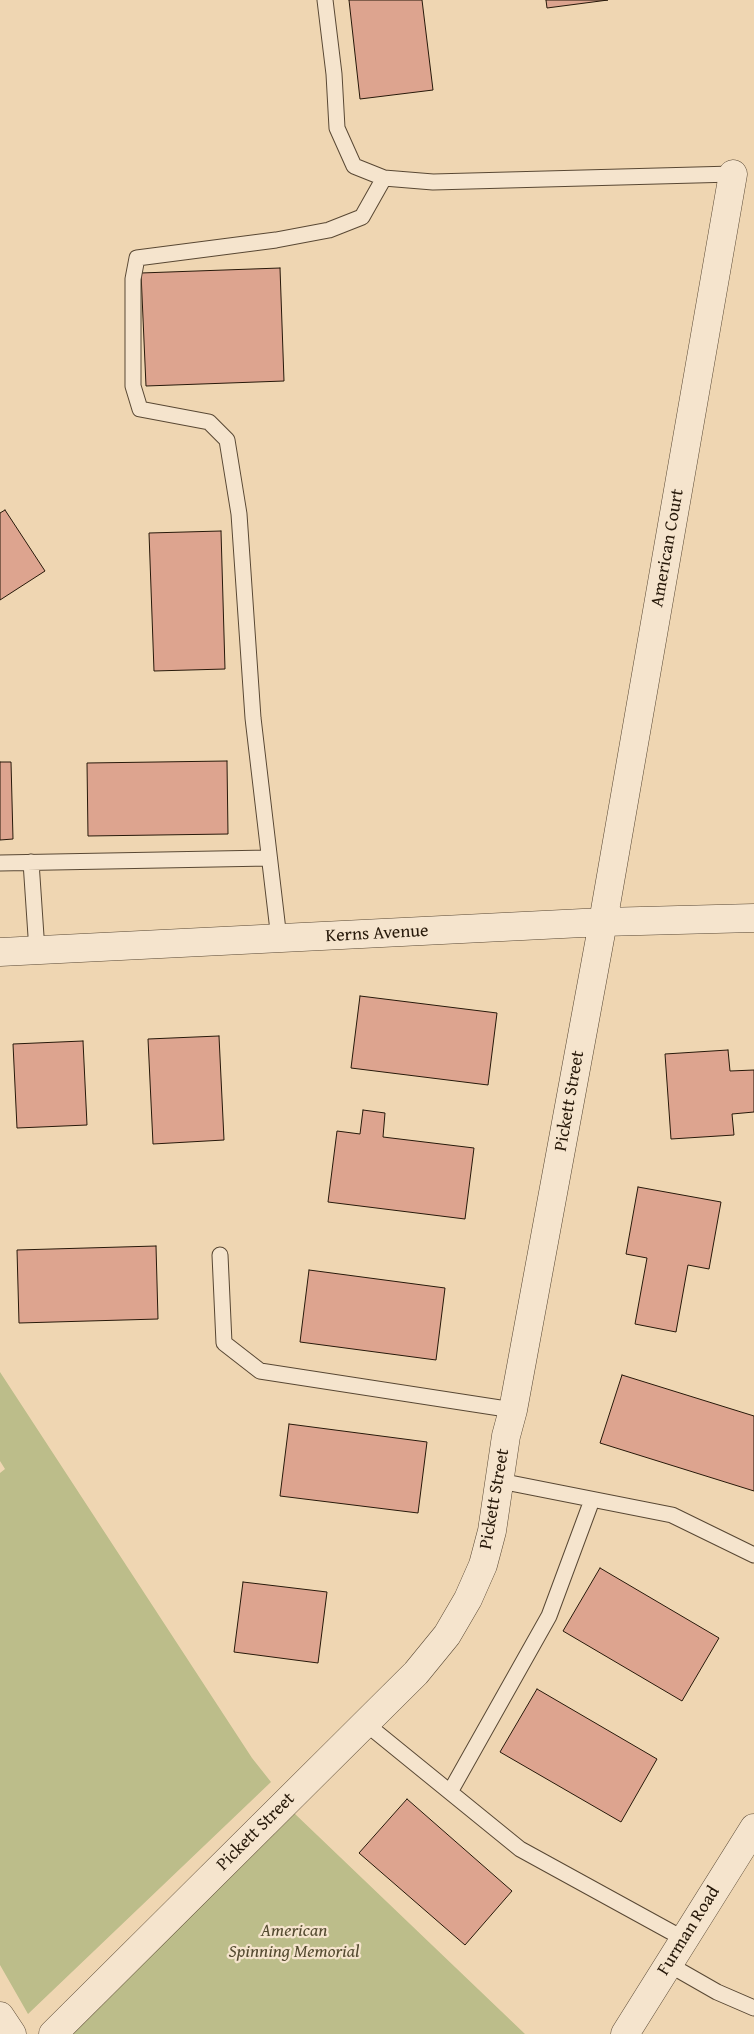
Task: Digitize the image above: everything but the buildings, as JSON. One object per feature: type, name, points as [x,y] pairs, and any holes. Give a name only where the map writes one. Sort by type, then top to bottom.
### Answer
[{"type":"street","name":"American Court","points":[[603,922],[733,174]]},
{"type":"street","name":"Kerns Avenue","points":[[0,952],[603,922],[754,918]]},
{"type":"street","name":"Pickett Street","points":[[53,2034],[416,1673],[447,1635],[468,1599],[483,1565],[492,1531],[506,1436],[513,1410],[603,922]]},
{"type":"street","name":"Furman Road","points":[[625,2034],[754,1828]]},
{"type":"street","points":[[0,2016],[12,2034]]},
{"type":"lane","points":[[325,0],[334,74],[336,128],[354,166],[384,178],[433,182],[733,174]]},
{"type":"lane","points":[[279,939],[253,718],[239,514],[227,440],[208,422],[140,409],[133,386],[132,279],[137,258],[276,240],[329,230],[362,217],[384,178]]},
{"type":"lane","points":[[0,863],[269,858]]},
{"type":"lane","points":[[31,862],[37,950]]},
{"type":"lane","points":[[220,1255],[224,1343],[260,1371],[513,1410]]},
{"type":"lane","points":[[500,1481],[672,1515],[754,1555]]},
{"type":"lane","points":[[450,1792],[549,1616],[592,1500]]},
{"type":"lane","points":[[365,1723],[520,1849],[684,1939]]},
{"type":"lane","points":[[668,1964],[718,1992],[754,2008]]},
{"type":"green space","points":[[0,1372],[252,1758],[271,1782],[28,2014],[0,1965],[0,1473],[5,1469],[0,1461]]},
{"type":"green space","name":"American Spinning Memorial","points":[[294,1813],[525,2034],[68,2034]]}]
